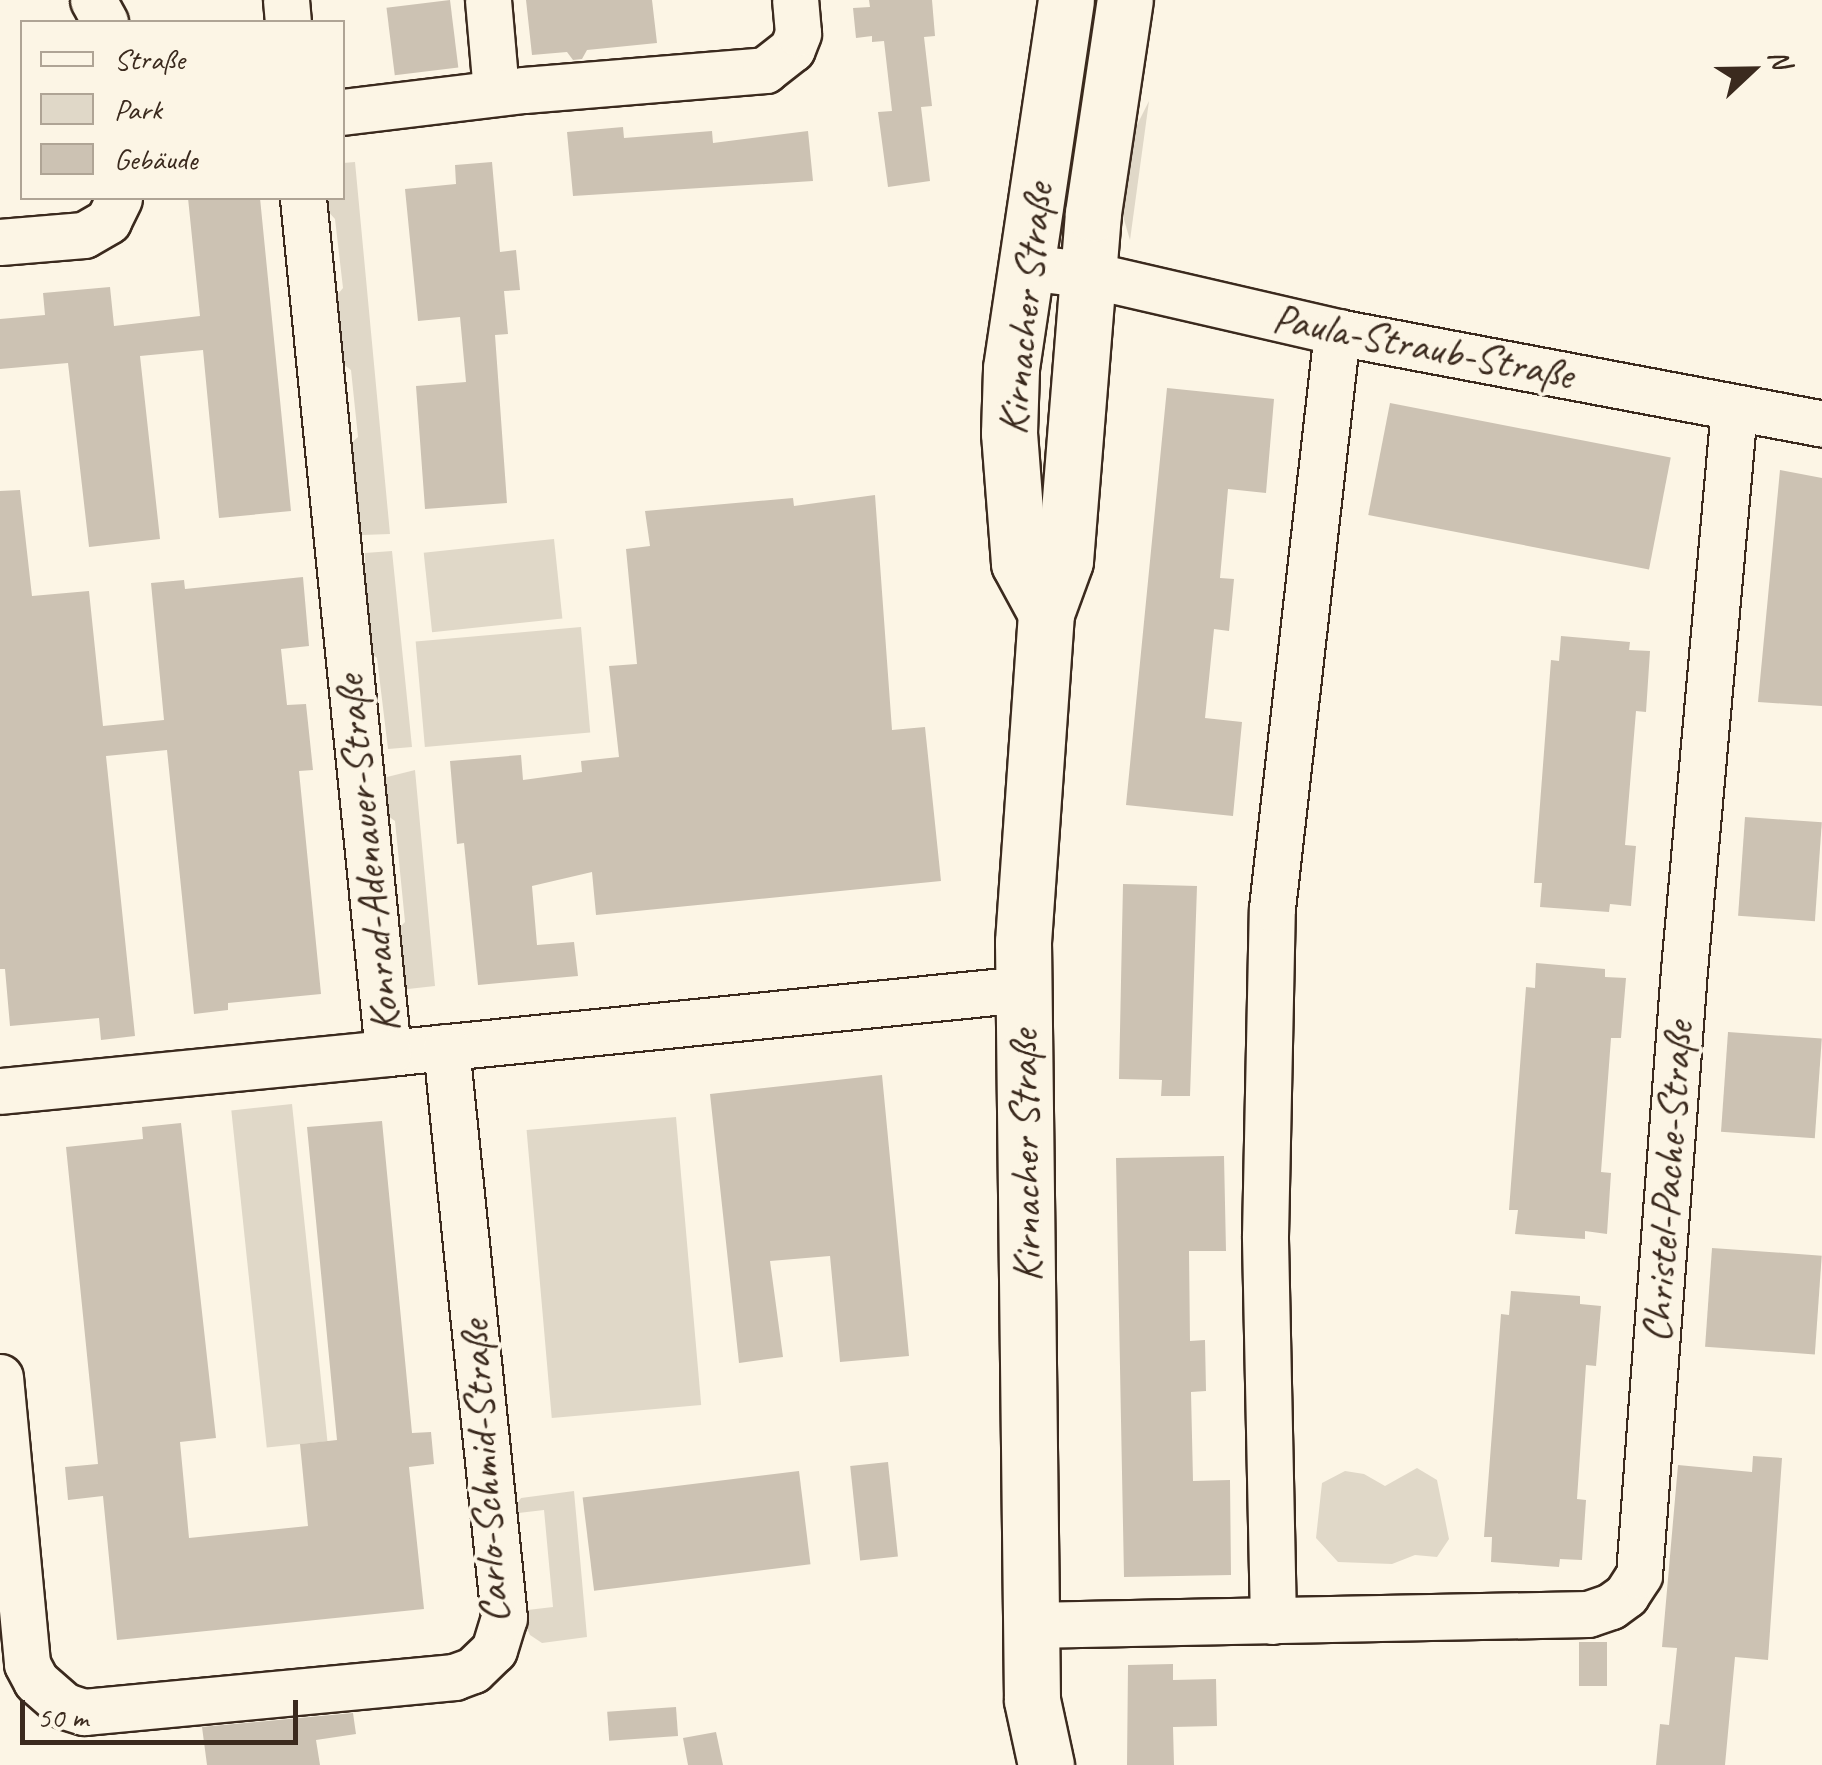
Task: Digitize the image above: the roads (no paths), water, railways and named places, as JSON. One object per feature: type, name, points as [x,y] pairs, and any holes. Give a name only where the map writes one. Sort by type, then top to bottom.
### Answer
[{"type":"main road","name":"Kirnacher Straße","points":[[1046,612],[1019,563],[1008,434],[1011,368],[1066,0]]},
{"type":"main road","name":"Kirnacher Straße","points":[[1046,1765],[1032,1700],[1023,942],[1046,612],[1065,560],[1093,213],[1124,0]]},
{"type":"main road","name":"Kirnacher Straße","points":[[1019,1765],[1032,1700]]},
{"type":"street","points":[[488,0],[496,92]]},
{"type":"street","points":[[345,112],[496,92],[766,70],[792,49],[798,33],[795,0]]},
{"type":"street","points":[[0,242],[84,235],[108,221],[118,200]]},
{"type":"street","name":"Konrad-Adenauer-Straße","points":[[304,200],[388,1053],[1024,989]]},
{"type":"street","name":"Paula-Straub-Straße","points":[[1026,267],[1091,275],[1337,332],[1822,424]]},
{"type":"street","points":[[1272,1621],[1265,1236],[1272,908],[1302,604],[1337,332]]},
{"type":"street","name":"Christel-Pache-Straße","points":[[1030,1625],[1588,1614],[1611,1606],[1626,1594],[1639,1575],[1693,864],[1734,409]]},
{"type":"street","name":"Carlo-Schmid-Straße","points":[[0,1377],[27,1664],[36,1681],[65,1706],[84,1712],[454,1677],[473,1670],[494,1650],[504,1618],[446,1048]]},
{"type":"street","points":[[0,1091],[388,1053]]}]
